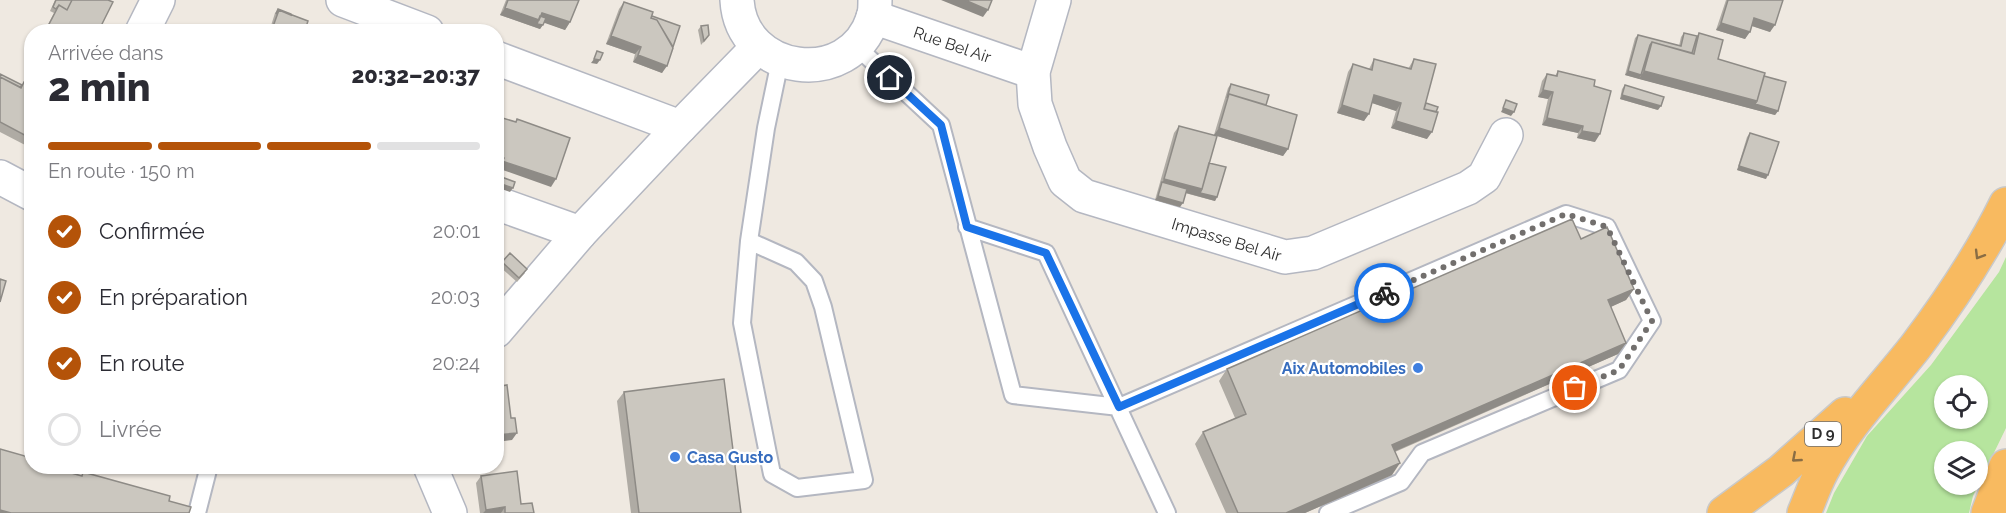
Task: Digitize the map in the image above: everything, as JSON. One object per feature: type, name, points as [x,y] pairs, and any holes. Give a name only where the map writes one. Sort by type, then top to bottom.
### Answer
[{"type":"highway","name":"D 9","points":[[1804,513],[1822,470],[1851,427],[1956,293],[2006,204]]},
{"type":"highway","name":"D 9","points":[[1724,513],[1781,471],[1915,347]]},
{"type":"highway","points":[[1988,513],[2006,466]]},
{"type":"street","points":[[146,24],[158,0]]},
{"type":"street","points":[[343,0],[406,24]]},
{"type":"street","points":[[737,0],[737,9],[744,30],[769,54],[807,66],[833,61],[856,46],[867,32],[874,9]]},
{"type":"street","name":"Impasse Bel Air","points":[[1054,0],[1033,72],[1035,104],[1065,181],[1084,196],[1285,257],[1313,253],[1468,188],[1484,177],[1506,135]]},
{"type":"street","name":"Rue Bel Air","points":[[874,9],[1033,72]]},
{"type":"street","points":[[504,322],[580,233],[680,127],[769,54]]},
{"type":"street","points":[[504,61],[680,127]]},
{"type":"street","points":[[0,177],[24,190]]},
{"type":"street","points":[[504,206],[580,233]]},
{"type":"street","points":[[433,474],[450,513]]},
{"type":"lane","points":[[856,46],[941,125],[1013,395],[1119,407],[1566,214],[1607,227],[1652,321],[1619,370],[1422,453],[1401,482],[1328,513]]},
{"type":"lane","points":[[749,241],[796,262],[814,281],[824,307],[864,480],[797,488],[772,474],[742,323],[749,241],[766,128],[769,54]]},
{"type":"lane","points":[[967,227],[1046,253],[1167,513]]},
{"type":"lane","points":[[196,513],[207,474]]},
{"type":"green space","points":[[2006,257],[2006,428],[1988,465],[1988,441],[1934,441],[1934,495],[1973,495],[1969,513],[1826,513],[1834,493],[1867,436],[1931,365],[1999,272]]},
{"type":"building","points":[[56,0],[72,0],[67,10],[59,5],[56,9],[53,7]]},
{"type":"building","points":[[72,0],[113,2],[102,24],[49,24],[59,5],[67,10]]},
{"type":"building","points":[[508,0],[579,0],[570,22],[542,13],[539,20],[505,8]]},
{"type":"building","points":[[965,0],[992,0],[988,10]]},
{"type":"building","points":[[1728,0],[1783,0],[1775,25],[1754,18],[1750,32],[1721,23]]},
{"type":"building","points":[[624,2],[653,12],[651,18],[657,20],[673,48],[667,66],[638,55],[641,47],[611,36]]},
{"type":"building","points":[[279,10],[308,21],[307,24],[274,24]]},
{"type":"building","points":[[540,16],[546,18],[543,25],[537,24]]},
{"type":"building","points":[[652,16],[680,26],[673,47],[657,20],[651,18]]},
{"type":"building","points":[[708,25],[709,35],[704,41],[701,26]]},
{"type":"building","points":[[1684,33],[1697,36],[1692,53],[1652,42],[1641,75],[1628,71],[1638,35],[1681,46]]},
{"type":"building","points":[[1699,33],[1723,40],[1718,59],[1765,73],[1757,101],[1644,71],[1652,42],[1694,54]]},
{"type":"building","points":[[597,51],[603,53],[600,60],[594,59]]},
{"type":"building","points":[[1374,59],[1411,69],[1414,59],[1436,64],[1424,109],[1438,112],[1432,132],[1396,121],[1401,103],[1374,95],[1369,114],[1342,105],[1353,64],[1372,70]]},
{"type":"building","points":[[1558,71],[1595,80],[1594,86],[1611,91],[1600,134],[1582,131],[1583,126],[1547,118],[1553,92],[1543,90],[1547,74],[1557,76]]},
{"type":"building","points":[[0,74],[22,85],[20,87],[0,77]]},
{"type":"building","points":[[1764,76],[1786,82],[1778,111],[1755,104]]},
{"type":"building","points":[[0,77],[21,88],[24,82],[24,135],[0,122]]},
{"type":"building","points":[[1231,84],[1269,95],[1266,105],[1229,94],[1227,98]]},
{"type":"building","points":[[1625,85],[1664,97],[1661,106],[1622,95]]},
{"type":"building","points":[[1229,94],[1297,115],[1288,149],[1219,128]]},
{"type":"building","points":[[1506,100],[1517,104],[1514,112],[1503,108]]},
{"type":"building","points":[[1426,103],[1438,107],[1436,112],[1424,109]]},
{"type":"building","points":[[504,118],[516,122],[517,119],[570,138],[556,179],[504,162]]},
{"type":"building","points":[[1179,126],[1217,136],[1202,189],[1164,179]]},
{"type":"building","points":[[1750,133],[1779,142],[1768,175],[1739,166]]},
{"type":"building","points":[[1209,163],[1226,167],[1217,197],[1200,193]]},
{"type":"building","points":[[504,178],[515,182],[513,188],[504,185]]},
{"type":"building","points":[[1162,182],[1187,189],[1183,203],[1158,196]]},
{"type":"building","name":"Aix Automobiles","points":[[1572,219],[1581,239],[1607,227],[1634,289],[1608,300],[1626,343],[1392,445],[1400,463],[1286,513],[1238,513],[1203,432],[1246,414],[1227,369]]},
{"type":"building","points":[[510,253],[527,269],[519,278],[504,264],[504,260]]},
{"type":"building","points":[[0,279],[6,281],[0,302]]},
{"type":"building","name":"Casa Gusto","points":[[724,379],[741,513],[639,513],[624,392]]},
{"type":"building","points":[[507,385],[511,418],[515,418],[517,433],[504,434],[504,386]]},
{"type":"building","points":[[0,449],[24,456],[24,474],[82,476],[82,474],[90,474],[170,496],[169,501],[191,507],[189,513],[11,513],[0,510]]},
{"type":"building","points":[[517,471],[521,504],[532,503],[534,513],[505,513],[505,507],[486,510],[481,476]]},
{"type":"way so far","points":[[1384,293],[1566,214],[1607,227],[1652,321],[1619,370],[1575,388]]},
{"type":"place","name":"Aix Automobiles","points":[[1418,368]]},
{"type":"place","name":"Casa Gusto","points":[[675,457]]},
{"type":"route","points":[[890,78],[941,125],[967,227],[1046,253],[1119,407],[1384,293]]}]
